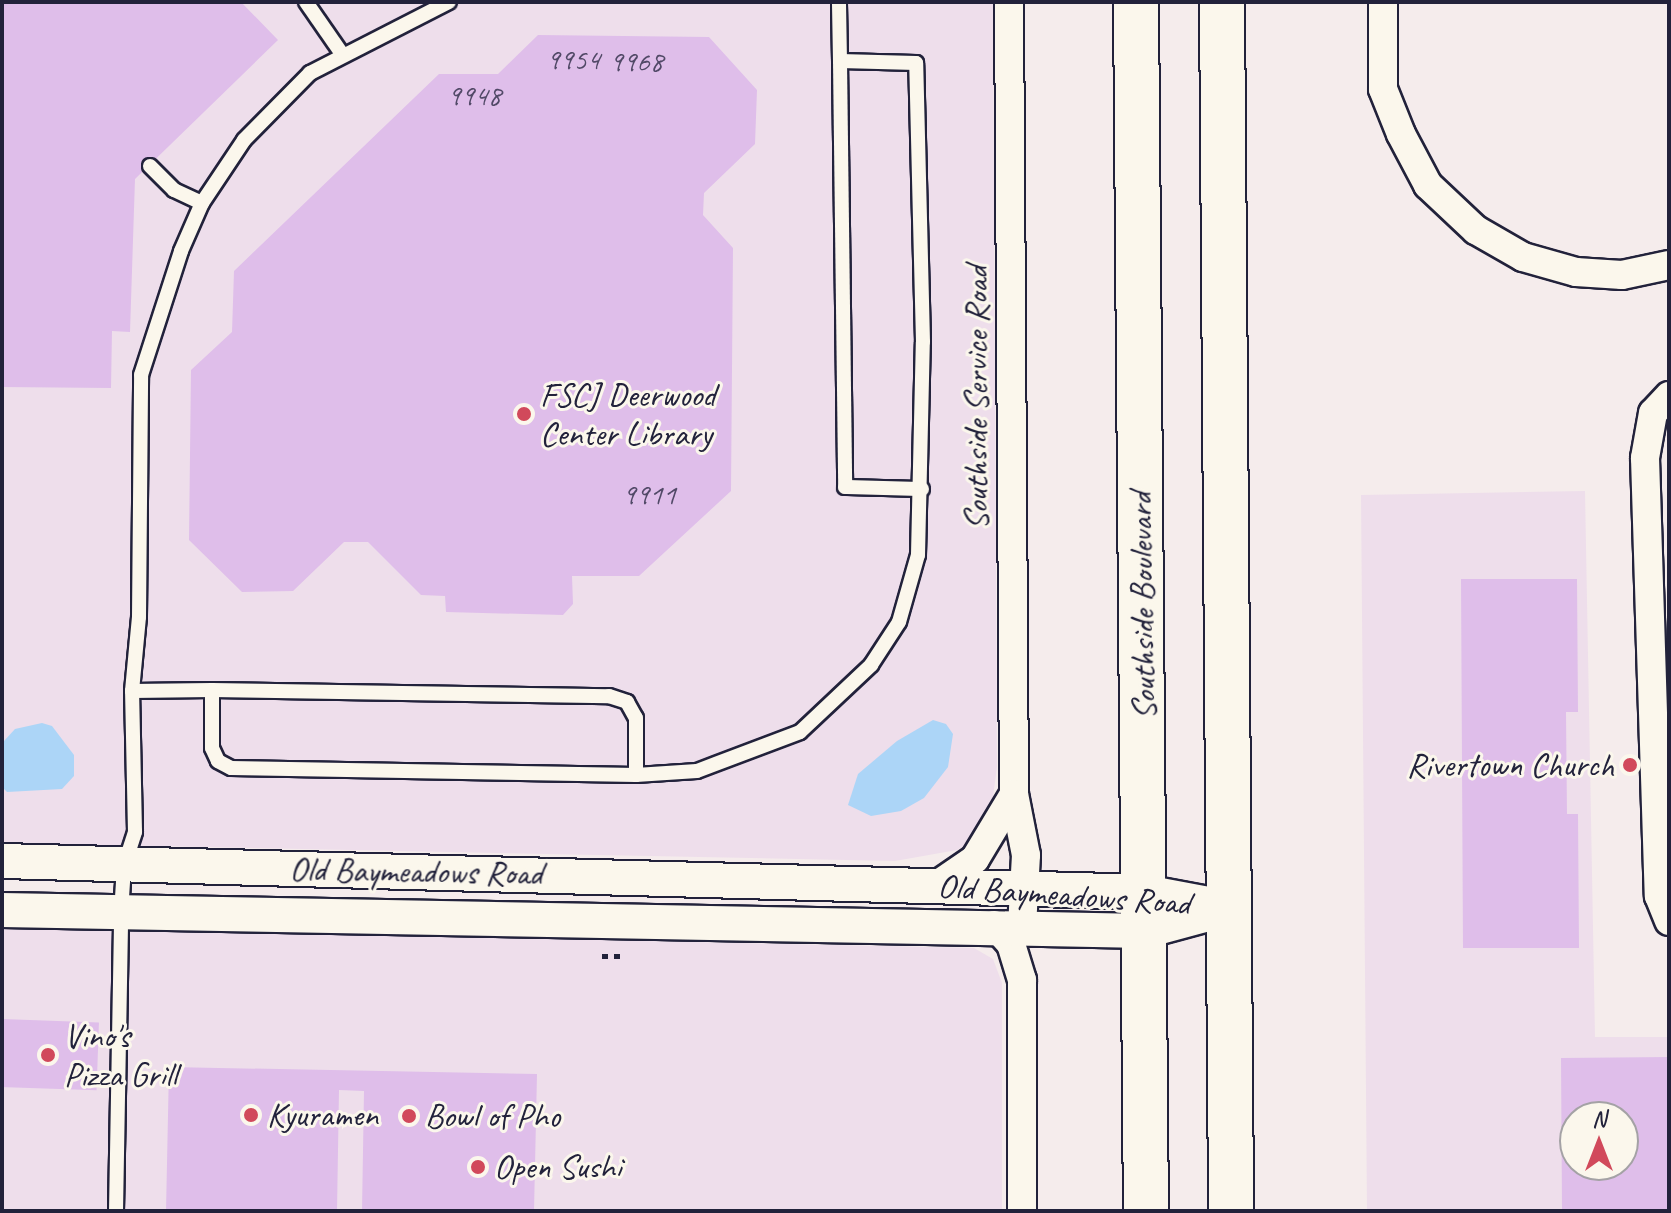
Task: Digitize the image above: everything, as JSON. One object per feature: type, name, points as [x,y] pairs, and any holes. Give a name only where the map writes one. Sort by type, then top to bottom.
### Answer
[{"type":"highway","name":"Southside Boulevard","points":[[1136,2],[1146,1211]]},
{"type":"highway","points":[[1222,2],[1231,1211]]},
{"type":"street","name":"Southside Service Road","points":[[1008,926],[1022,888],[1026,855],[1014,794],[1009,2]]},
{"type":"street","points":[[1383,2],[1383,89],[1401,134],[1428,185],[1476,230],[1523,257],[1576,272],[1622,275],[1669,265]]},
{"type":"street","points":[[1669,396],[1653,413],[1645,458],[1659,896],[1669,921]]},
{"type":"street","points":[[937,885],[975,859],[1014,794]]},
{"type":"street","name":"Old Baymeadows Road","points":[[2,861],[1022,888],[1145,911]]},
{"type":"street","name":"Old Baymeadows Road","points":[[2,910],[1008,926],[1145,911],[1230,908]]},
{"type":"street","points":[[1008,926],[1022,980],[1022,1211]]},
{"type":"lane","points":[[116,1211],[121,913],[124,866],[135,832],[132,691],[139,617],[141,375],[181,251],[202,203],[277,101],[342,54],[449,2]]},
{"type":"lane","points":[[839,2],[845,487],[922,489]]},
{"type":"lane","points":[[310,3],[342,54]]},
{"type":"lane","points":[[212,690],[213,755],[231,768],[636,775],[697,771],[741,759],[800,732],[834,706],[871,665],[899,622],[918,555],[922,489],[916,63],[840,61]]},
{"type":"lane","points":[[150,166],[174,190],[202,203]]},
{"type":"lane","points":[[132,691],[609,696],[627,702],[636,718],[636,775]]},
{"type":"path","points":[[602,956],[625,956]]},
{"type":"shaded area","points":[[2,2],[993,2],[997,767],[992,804],[973,841],[957,850],[895,861],[2,843]]},
{"type":"shaded area","points":[[1585,491],[1595,1037],[1669,1037],[1669,1211],[1367,1211],[1361,495]]},
{"type":"shaded area","points":[[2,927],[974,948],[993,959],[1002,983],[1002,1211],[2,1211]]},
{"type":"water","points":[[933,720],[946,724],[953,734],[948,767],[924,798],[901,811],[871,816],[848,805],[858,774],[897,741]]},
{"type":"water","points":[[42,723],[52,726],[74,755],[74,776],[62,789],[7,792],[2,787],[4,741],[15,729]]},
{"type":"building","points":[[2,2],[241,2],[278,40],[135,179],[130,332],[112,331],[111,388],[2,387]]},
{"type":"building","points":[[538,35],[709,37],[757,90],[755,144],[704,193],[703,215],[733,248],[731,491],[639,576],[572,576],[573,604],[563,615],[446,612],[445,596],[421,595],[368,542],[344,542],[293,591],[242,592],[189,540],[191,370],[232,332],[234,271],[439,74],[498,74]]},
{"type":"building","points":[[1461,579],[1577,579],[1578,712],[1566,712],[1567,814],[1578,814],[1579,948],[1463,948]]},
{"type":"building","points":[[2,1019],[99,1022],[97,1090],[2,1087]]},
{"type":"building","points":[[1669,1057],[1669,1211],[1562,1211],[1562,1181],[1639,1181],[1639,1101],[1561,1101],[1561,1058]]},
{"type":"building","points":[[169,1067],[537,1074],[534,1211],[362,1211],[364,1091],[339,1090],[337,1211],[166,1211]]},
{"type":"place","name":"FSCJ Deerwood Center Library","points":[[524,414]]},
{"type":"place","name":"Rivertown Church","points":[[1630,765]]},
{"type":"place","name":"Vino's Pizza Grill","points":[[48,1055]]},
{"type":"place","name":"Kyuramen","points":[[251,1115]]},
{"type":"place","name":"Bowl of Pho","points":[[409,1116]]},
{"type":"place","name":"Open Sushi","points":[[478,1167]]}]
